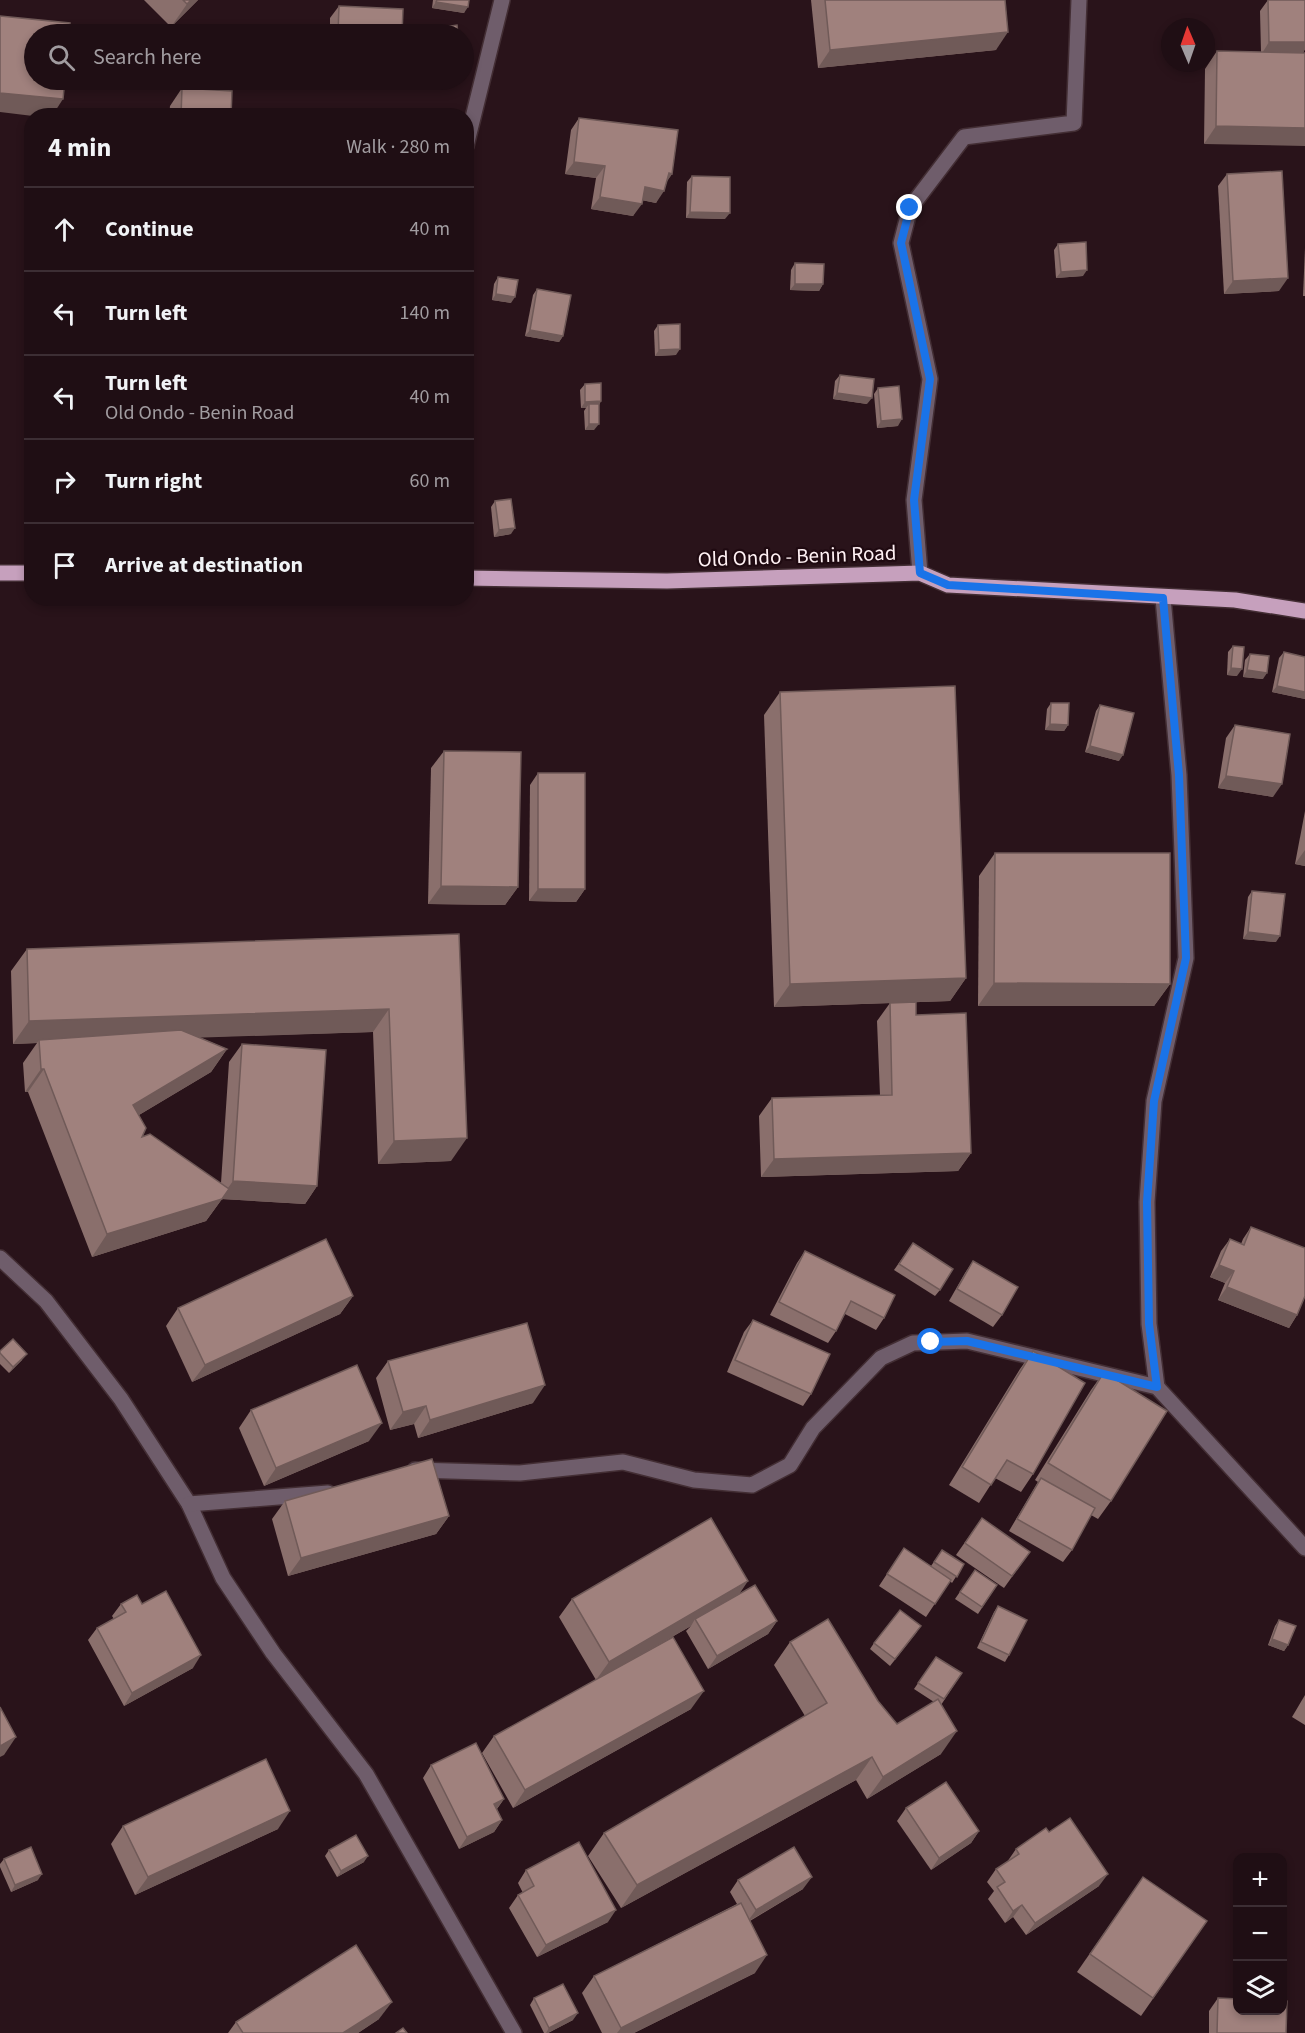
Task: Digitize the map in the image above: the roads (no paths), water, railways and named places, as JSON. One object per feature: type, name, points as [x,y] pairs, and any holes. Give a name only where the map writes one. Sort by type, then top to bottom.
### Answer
[{"type":"main road","points":[[0,573],[24,573]]},
{"type":"main road","name":"Old Ondo - Benin Road","points":[[474,578],[668,581],[920,573],[948,585],[1235,600],[1305,611]]},
{"type":"street","points":[[474,114],[502,0]]},
{"type":"street","points":[[920,573],[914,500],[930,379],[901,243],[910,208],[964,137],[1074,123],[1079,0]]},
{"type":"street","points":[[1157,1387],[1149,1324],[1147,1202],[1154,1101],[1186,958],[1179,775],[1163,598]]},
{"type":"street","points":[[0,1258],[52,1310],[121,1399],[189,1504],[222,1578],[273,1653],[366,1774],[514,2033]]},
{"type":"street","points":[[398,1475],[420,1469],[520,1473],[623,1462],[694,1480],[752,1485],[790,1465],[813,1428],[881,1358],[913,1343],[967,1341],[1157,1387],[1305,1548]]},
{"type":"street","points":[[189,1504],[345,1490]]}]
